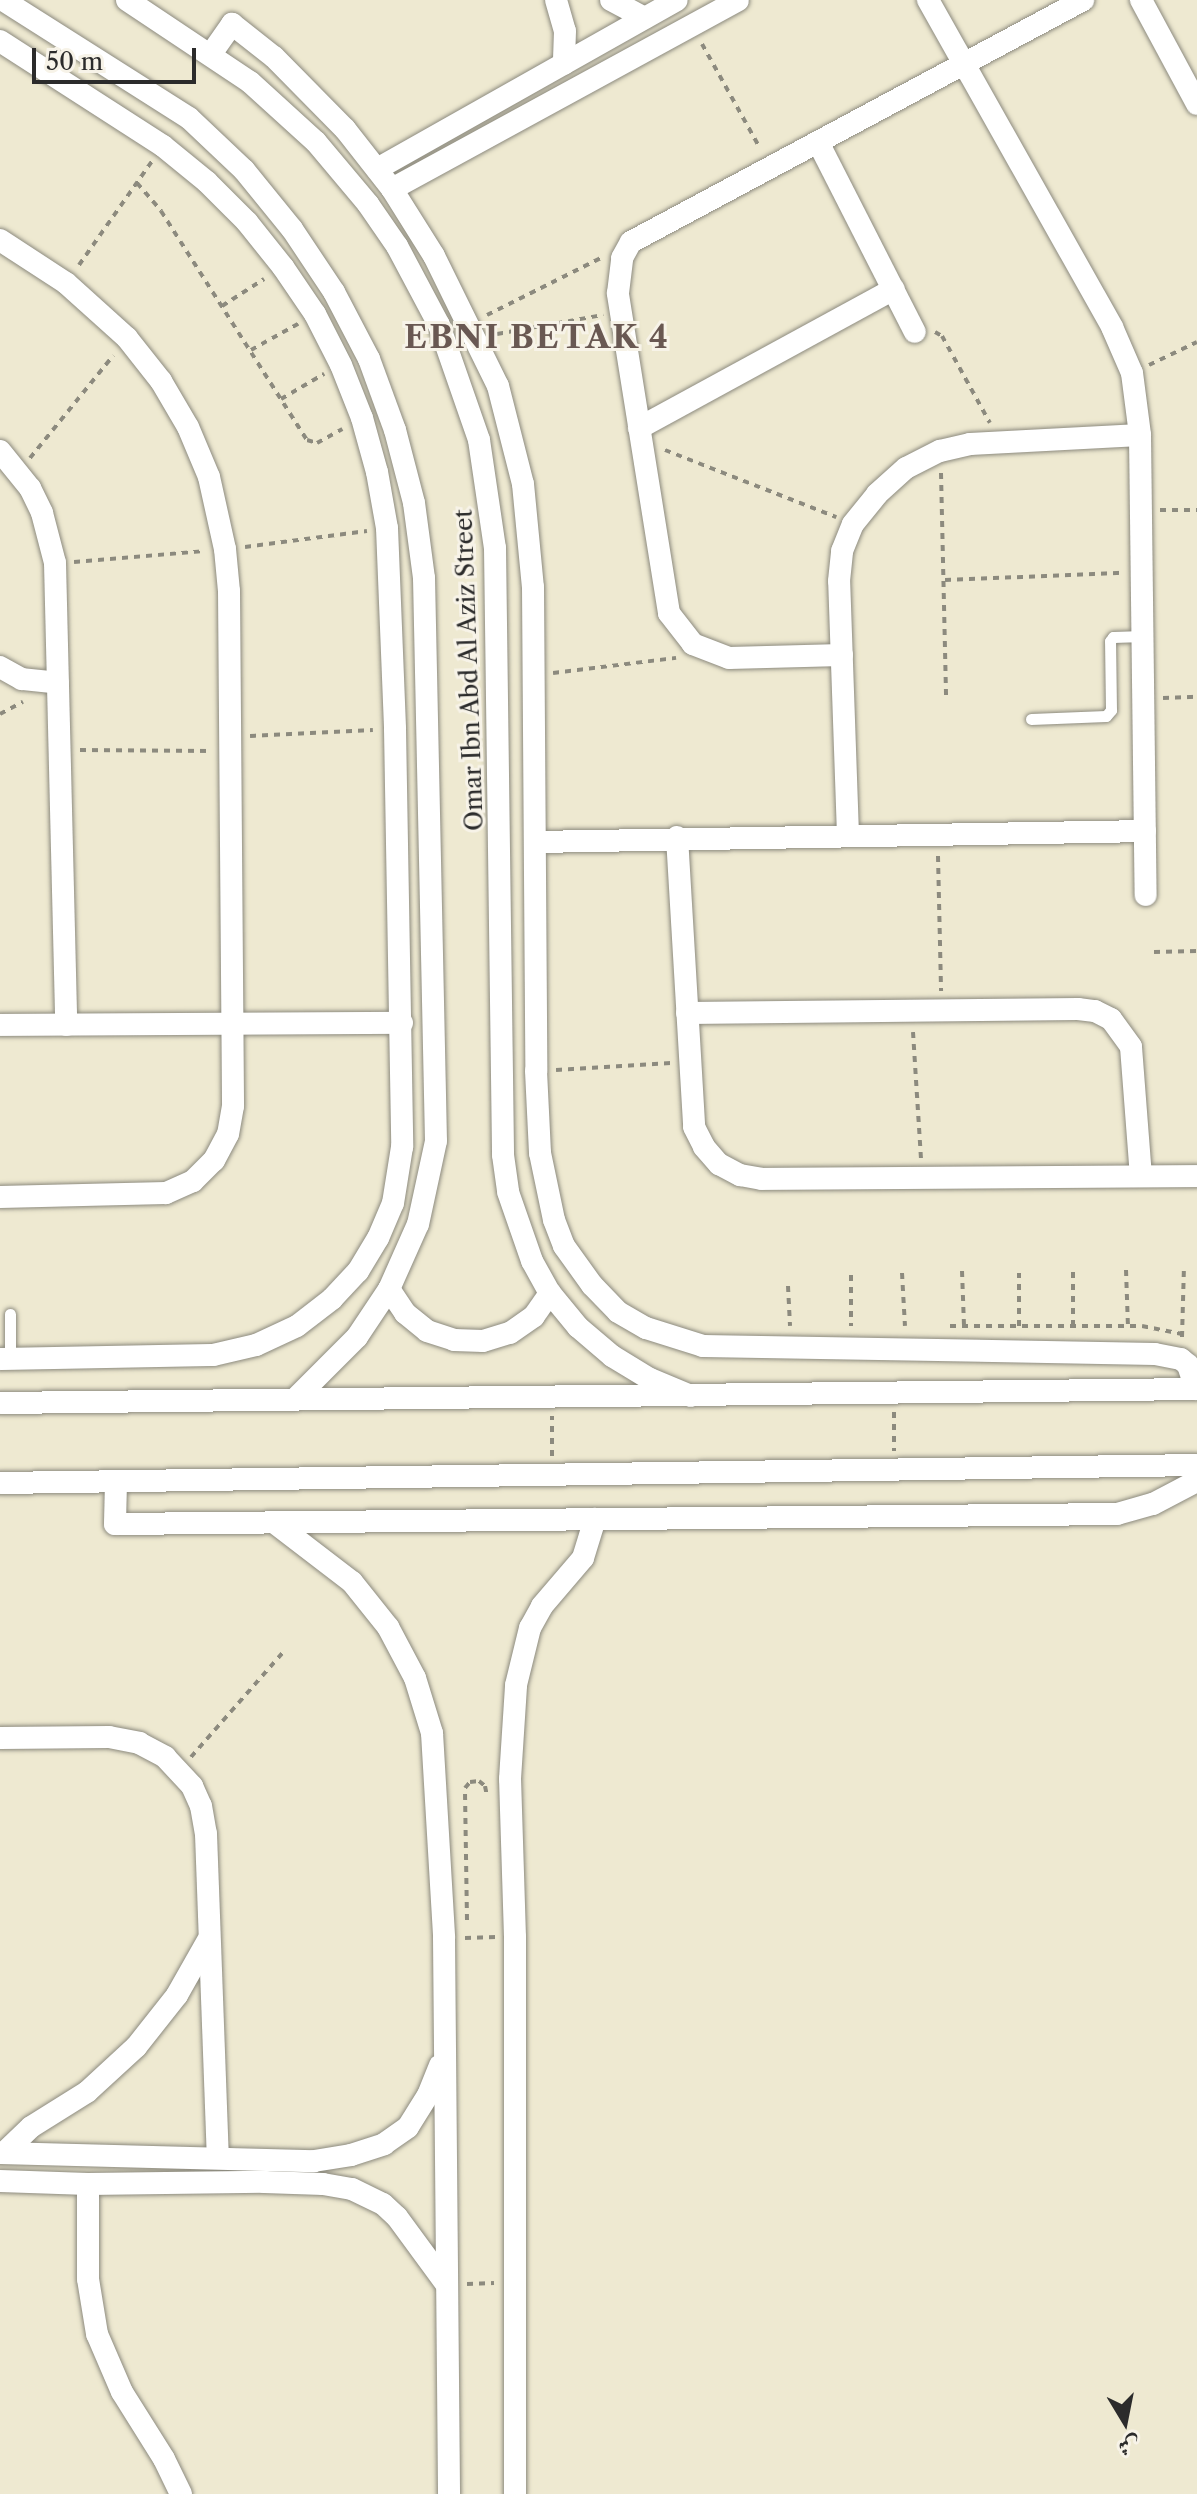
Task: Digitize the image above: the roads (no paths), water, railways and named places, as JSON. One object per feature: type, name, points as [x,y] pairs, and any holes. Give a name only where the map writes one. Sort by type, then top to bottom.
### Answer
[{"type":"street","name":"Omar Ibn Abd Al Aziz Street","points":[[3,0],[189,118],[244,170],[292,229],[334,292],[395,430],[414,503],[424,578],[436,1141],[418,1224],[389,1289],[357,1337],[294,1400]]},
{"type":"street","name":"Omar Ibn Abd Al Aziz Street","points":[[127,0],[211,54],[281,109],[316,142],[360,194],[397,246],[448,349],[484,465],[495,548],[503,1155],[508,1192],[522,1239],[550,1293],[578,1327],[612,1356],[650,1379],[691,1396]]},
{"type":"street","points":[[556,0],[565,31],[564,64]]},
{"type":"street","points":[[611,0],[645,18]]},
{"type":"street","points":[[377,169],[677,0]]},
{"type":"street","points":[[392,189],[738,0]]},
{"type":"street","points":[[928,0],[1112,327],[1132,373],[1140,435],[1146,895]]},
{"type":"street","points":[[842,655],[729,658],[693,644],[669,613],[621,312],[618,275],[631,242],[1083,0]]},
{"type":"street","points":[[1141,0],[1197,104]]},
{"type":"street","points":[[0,1403],[1197,1389],[1194,1374],[1181,1359],[1142,1353],[714,1346],[681,1341],[646,1328],[609,1303],[564,1246],[554,1220],[542,1165],[536,1064],[533,587],[523,484],[498,386],[473,330],[392,189],[311,92],[232,24],[211,54]]},
{"type":"street","points":[[0,41],[163,146],[207,182],[247,222],[283,267],[315,314],[341,365],[362,418],[377,472],[387,528],[402,1023],[402,1147],[393,1203],[378,1238],[358,1271],[332,1299],[297,1326],[256,1345],[213,1355],[5,1358]]},
{"type":"street","points":[[818,142],[915,332]]},
{"type":"street","points":[[0,240],[66,283],[127,338],[161,381],[188,427],[209,477],[227,563],[233,1106],[228,1134],[214,1160],[193,1181],[166,1193],[137,1197],[0,1197]]},
{"type":"street","points":[[639,428],[894,289]]},
{"type":"street","points":[[448,349],[473,330]]},
{"type":"street","points":[[848,835],[839,581],[842,551],[853,524],[877,494],[906,468],[940,451],[970,444],[1140,435]]},
{"type":"street","points":[[0,451],[18,472],[42,513],[55,563],[66,1025]]},
{"type":"street","points":[[496,589],[533,587]]},
{"type":"street","points":[[0,667],[22,679],[58,683]]},
{"type":"street","points":[[397,826],[428,825]]},
{"type":"street","points":[[536,842],[677,837],[1145,831]]},
{"type":"street","points":[[677,837],[694,1127],[711,1156],[740,1175],[762,1179],[1197,1176]]},
{"type":"street","points":[[687,1013],[1078,1009],[1111,1019],[1123,1031],[1131,1047],[1141,1176]]},
{"type":"street","points":[[0,1025],[402,1023]]},
{"type":"street","points":[[503,1058],[536,1064]]},
{"type":"street","points":[[389,1289],[405,1313],[427,1331],[454,1340],[483,1341],[510,1333],[534,1316],[550,1293]]},
{"type":"street","points":[[0,1483],[1197,1465]]},
{"type":"street","points":[[116,1482],[115,1524],[1117,1514],[1153,1504],[1197,1481]]},
{"type":"street","points":[[515,2494],[502,2283],[515,1937],[510,1779],[521,1656],[530,1628],[542,1606],[583,1558],[595,1519]]},
{"type":"street","points":[[275,1523],[352,1582],[388,1627],[415,1678],[432,1733],[444,1938],[449,2494]]},
{"type":"street","points":[[0,1738],[109,1737],[139,1743],[165,1757],[180,1770],[201,1806],[206,1834],[218,2158]]},
{"type":"street","points":[[2,2153],[31,2127],[87,2092],[136,2047],[177,1995],[209,1937]]},
{"type":"street","points":[[2,2153],[314,2161],[351,2155],[384,2144],[408,2127],[428,2095],[445,2052]]},
{"type":"street","points":[[0,2181],[88,2184],[264,2182],[323,2184],[352,2189],[383,2204],[397,2217],[447,2285]]},
{"type":"street","points":[[88,2184],[88,2279],[97,2334],[122,2392],[164,2459],[181,2494]]},
{"type":"lane","points":[[1031,719],[1106,716],[1111,710],[1110,641],[1113,637],[1143,636]]},
{"type":"lane","points":[[5,1358],[10,1314]]},
{"type":"district","name":"EBNI BETAK 4","points":[[537,337]]}]
